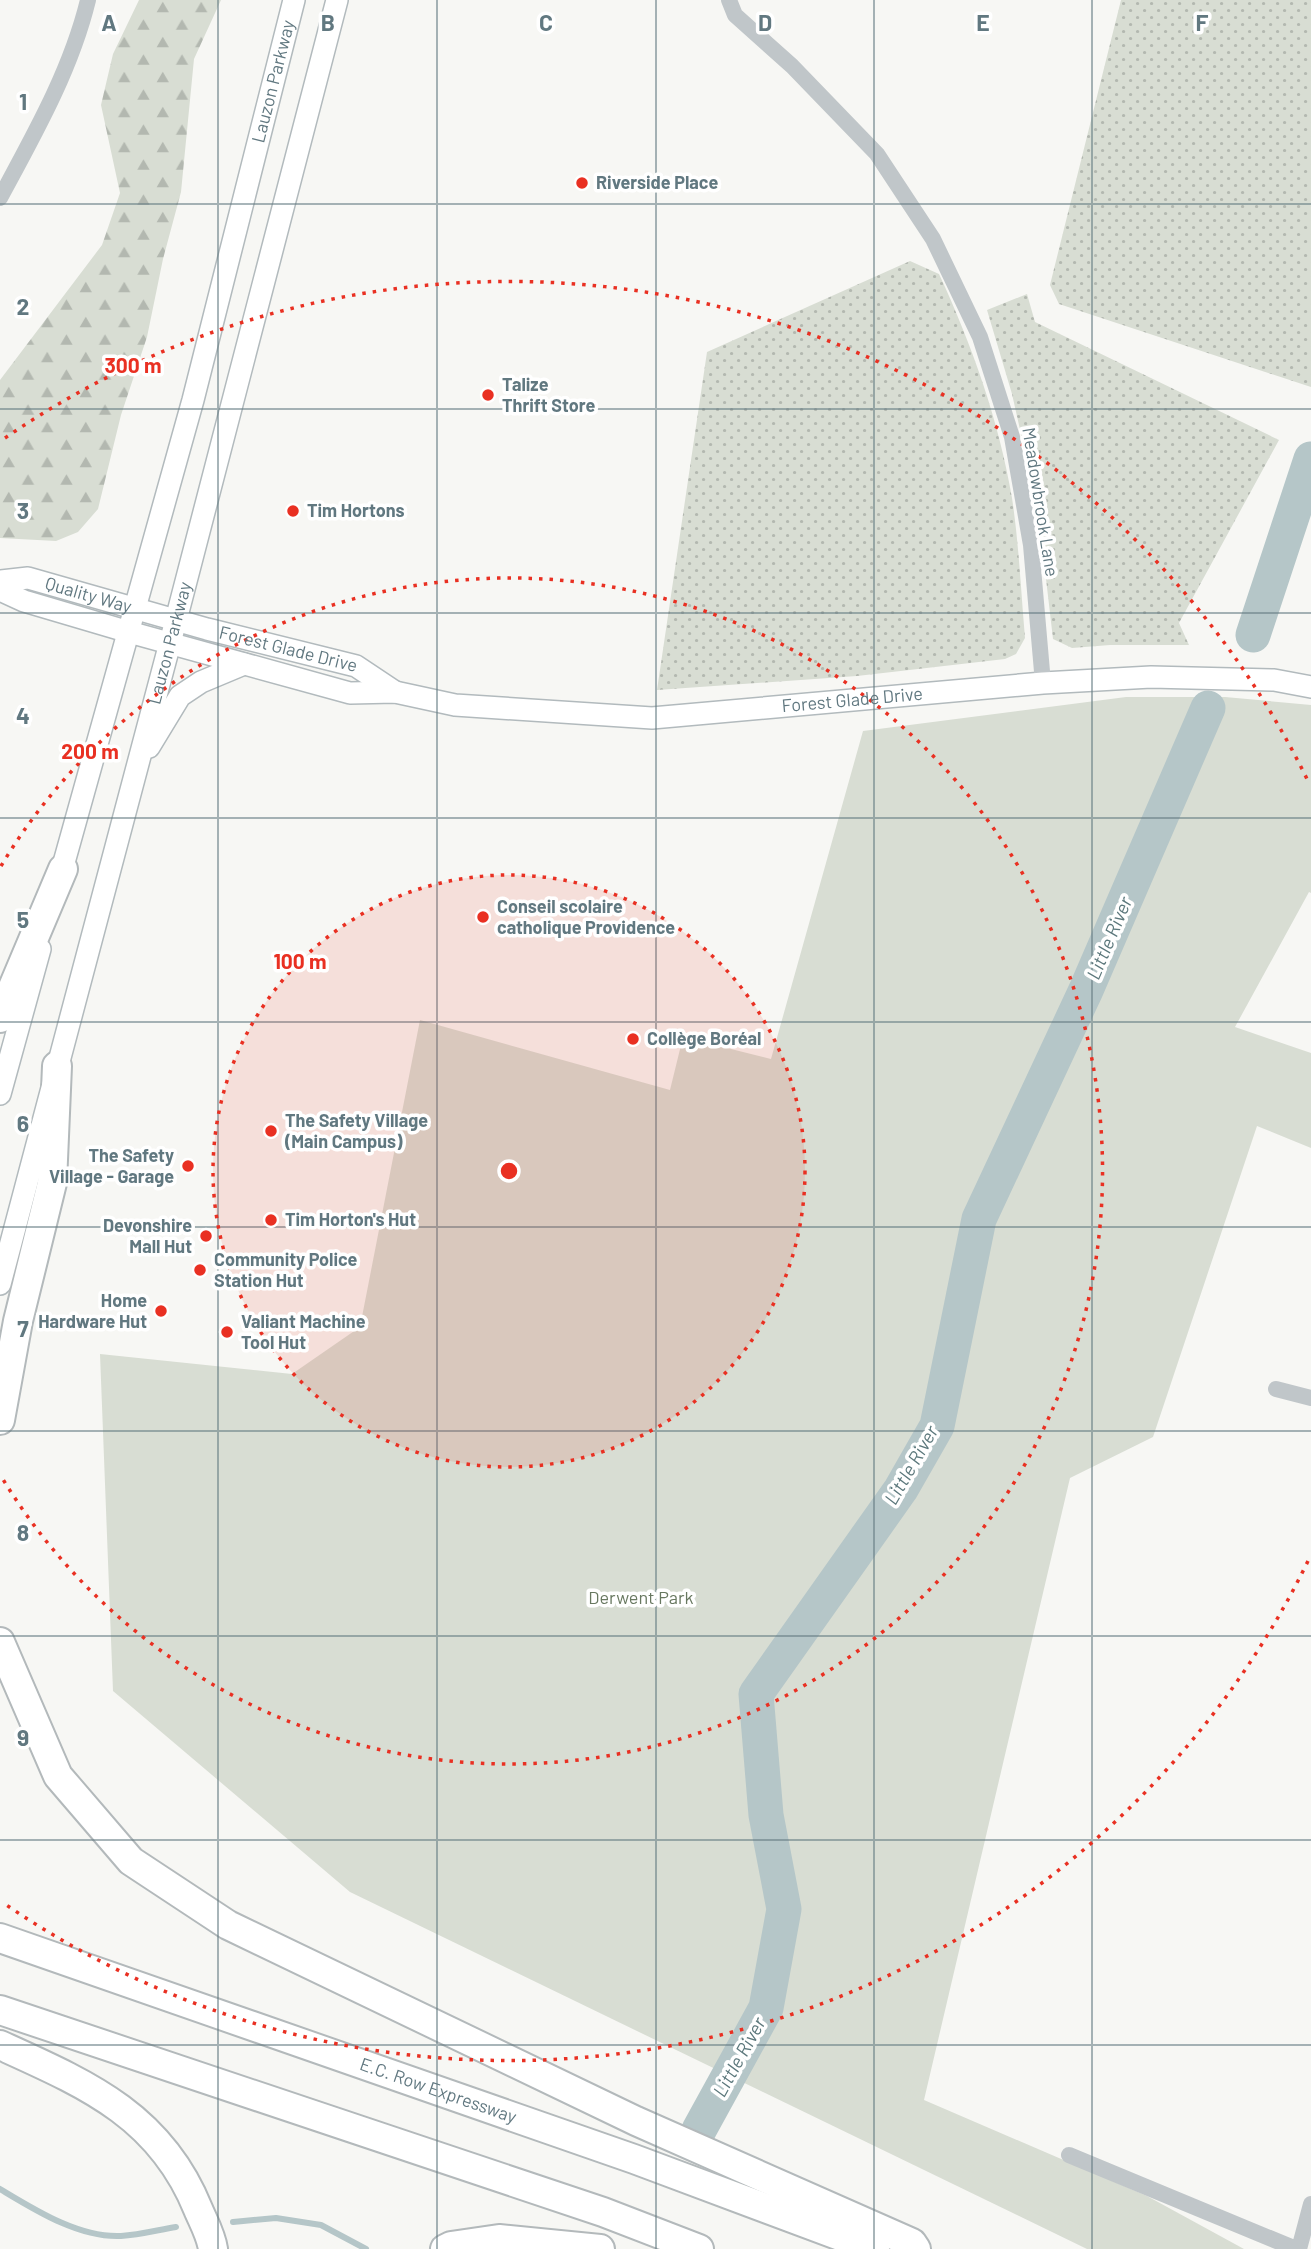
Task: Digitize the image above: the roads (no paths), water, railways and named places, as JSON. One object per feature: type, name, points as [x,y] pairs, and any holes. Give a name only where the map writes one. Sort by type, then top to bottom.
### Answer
[{"type":"highway","points":[[0,1018],[63,869]]},
{"type":"highway","points":[[0,1420],[18,1321],[52,1183],[57,1066]]},
{"type":"highway","points":[[0,1642],[58,1776],[131,1861],[206,1911],[228,1925],[636,2121],[912,2243],[916,2249]]},
{"type":"highway","name":"E.C. Row Expressway","points":[[0,1938],[634,2159],[875,2249]]},
{"type":"highway","points":[[0,2010],[603,2212],[699,2249]]},
{"type":"highway","points":[[0,2045],[50,2067],[109,2099],[156,2138],[190,2188],[213,2249]]},
{"type":"highway","points":[[444,2249],[499,2239],[600,2249]]},
{"type":"main road","name":"Lauzon Parkway","points":[[0,1094],[193,400],[294,0]]},
{"type":"main road","name":"Lauzon Parkway","points":[[0,1284],[337,0]]},
{"type":"main road","name":"Quality Way","points":[[0,581],[28,578],[176,620]]},
{"type":"main road","name":"Quality Way","points":[[0,590],[24,601],[170,643]]},
{"type":"main road","name":"Forest Glade Drive","points":[[176,620],[356,666],[395,692]]},
{"type":"main road","name":"Forest Glade Drive","points":[[170,643],[350,693],[395,692],[455,705],[652,718],[1043,683],[1151,677],[1274,680],[1311,687]]},
{"type":"main road","points":[[136,770],[180,696],[201,682],[244,664]]},
{"type":"street","points":[[0,198],[46,110],[79,35],[88,0]]},
{"type":"street","name":"Meadowbrook Lane","points":[[729,0],[735,15],[792,66],[877,154],[933,239],[980,337],[1012,437],[1031,545],[1043,683]]},
{"type":"street","points":[[1276,1389],[1311,1398]]},
{"type":"street","points":[[1069,2155],[1298,2249],[1311,2204]]},
{"type":"waterway","name":"Little River","points":[[1253,635],[1311,459]]},
{"type":"waterway","name":"Little River","points":[[699,2130],[766,2008],[784,1909],[766,1815],[756,1694],[901,1489],[937,1426],[979,1219],[1086,990],[1208,708]]},
{"type":"waterway","points":[[0,2189],[58,2221],[89,2232],[121,2236],[176,2227]]},
{"type":"waterway","points":[[233,2222],[276,2218],[321,2225],[366,2249]]},
{"type":"place","name":"Riverside Place","points":[[582,183]]},
{"type":"place","name":"Talize Thrift Store","points":[[488,395]]},
{"type":"place","name":"Tim Hortons","points":[[293,511]]},
{"type":"place","name":"Conseil scolaire catholique Providence","points":[[483,917]]},
{"type":"place","name":"Collège Boréal","points":[[633,1039]]},
{"type":"place","name":"The Safety Village (Main Campus)","points":[[271,1131]]},
{"type":"place","name":"The Safety Village - Garage","points":[[188,1166]]},
{"type":"place","name":"Tim Horton's Hut","points":[[271,1220]]},
{"type":"place","name":"Devonshire Mall Hut","points":[[206,1236]]},
{"type":"place","name":"Community Police Station Hut","points":[[200,1270]]},
{"type":"place","name":"Home Hardware Hut","points":[[161,1311]]},
{"type":"place","name":"Valiant Machine Tool Hut","points":[[227,1332]]},
{"type":"park label","name":"Derwent Park","points":[[641,1598]]}]
